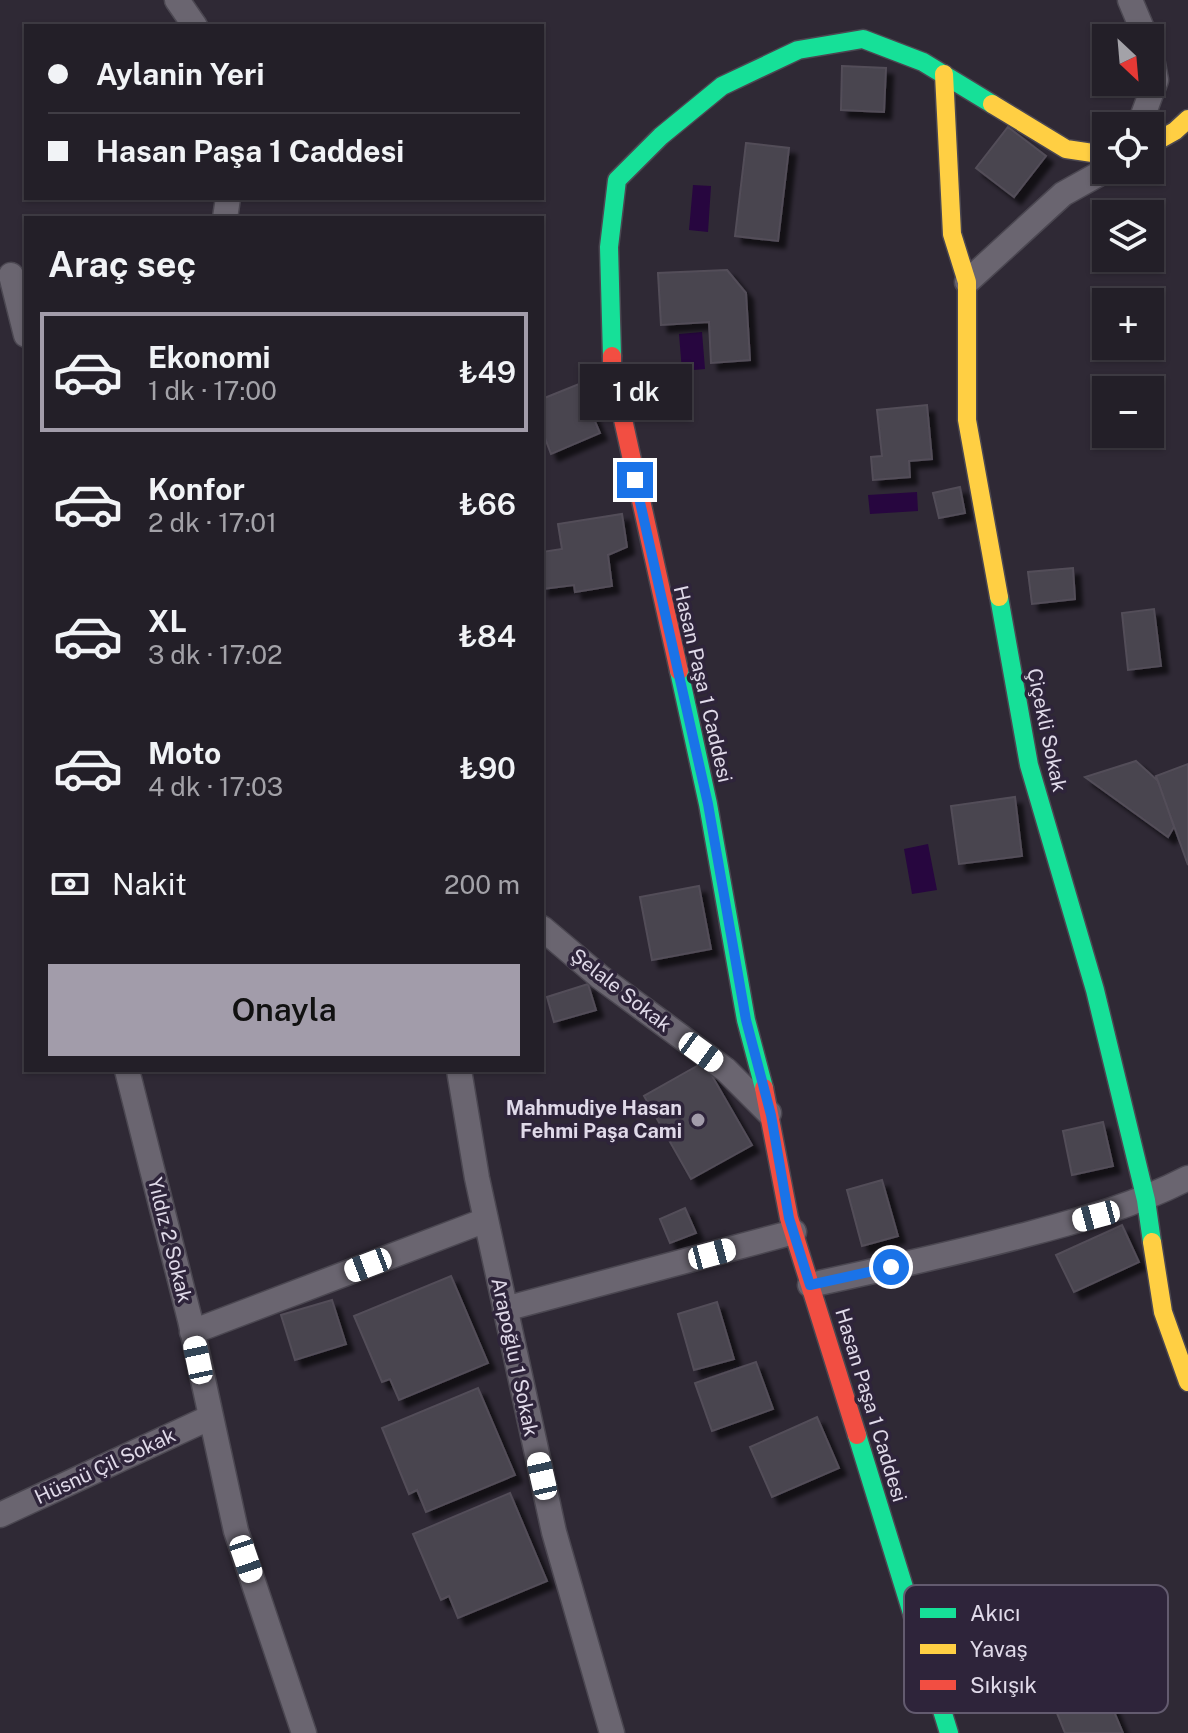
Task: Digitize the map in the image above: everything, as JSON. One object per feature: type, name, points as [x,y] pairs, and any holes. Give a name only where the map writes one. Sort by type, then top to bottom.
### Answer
[{"type":"street","points":[[177,0],[194,24]]},
{"type":"street","points":[[1130,0],[1140,24]]},
{"type":"street","name":"Hasan Paşa 1 Caddesi","points":[[905,1585],[794,1232],[771,1115],[746,1020],[708,804],[612,370],[609,247],[617,180],[661,136],[722,86],[798,50],[863,39],[923,62],[1066,149],[1092,153]]},
{"type":"street","name":"Çiçekli Sokak","points":[[944,74],[952,234],[967,282],[967,420],[1029,765],[1095,990],[1146,1200],[1163,1312],[1188,1382]]},
{"type":"street","points":[[1164,137],[1188,119]]},
{"type":"street","points":[[967,282],[1063,194],[1092,178]]},
{"type":"street","points":[[11,275],[24,327]]},
{"type":"street","name":"Şelale Sokak","points":[[544,930],[600,977],[726,1070],[771,1115]]},
{"type":"street","name":"Yıldız 2 Sokak","points":[[127,1072],[192,1332],[236,1531],[304,1733]]},
{"type":"street","name":"Arapoğlu 1 Sokak","points":[[459,1072],[486,1220],[554,1532],[612,1733]]},
{"type":"street","points":[[810,1285],[972,1249],[1146,1200],[1188,1178]]},
{"type":"street","points":[[192,1332],[486,1220]]},
{"type":"street","points":[[505,1309],[794,1232]]},
{"type":"street","name":"Hüsnü Çil Sokak","points":[[0,1515],[211,1417]]},
{"type":"street","name":"Hasan Paşa 1 Caddesi","points":[[943,1713],[949,1733]]},
{"type":"shaded area","points":[[693,185],[711,186],[708,232],[689,230]]},
{"type":"shaded area","points":[[702,332],[705,369],[682,371],[679,334]]},
{"type":"shaded area","points":[[917,492],[918,511],[870,514],[868,495]]},
{"type":"shaded area","points":[[928,844],[937,890],[912,894],[904,849]]},
{"type":"building","points":[[842,66],[886,68],[884,112],[841,110]]},
{"type":"building","points":[[1008,127],[1046,156],[1014,197],[976,168]]},
{"type":"building","points":[[746,143],[789,148],[778,241],[735,236]]},
{"type":"building","points":[[727,270],[746,293],[750,360],[711,363],[709,322],[661,325],[658,273]]},
{"type":"building","points":[[579,384],[600,433],[551,454],[544,435],[544,398]]},
{"type":"building","points":[[927,405],[932,459],[909,461],[910,477],[873,480],[871,457],[882,456],[877,410]]},
{"type":"building","points":[[960,487],[965,513],[939,518],[933,493]]},
{"type":"building","points":[[622,514],[627,547],[608,555],[612,586],[575,592],[574,585],[544,589],[544,552],[562,549],[558,524]]},
{"type":"building","points":[[1073,568],[1075,599],[1032,604],[1028,572]]},
{"type":"building","points":[[1154,609],[1161,666],[1128,670],[1122,613]]},
{"type":"building","points":[[1136,761],[1158,781],[1174,827],[1168,837],[1085,777]]},
{"type":"building","points":[[1188,764],[1188,865],[1156,776]]},
{"type":"building","points":[[1015,797],[1022,856],[959,864],[951,806]]},
{"type":"building","points":[[699,886],[711,949],[652,960],[640,897]]},
{"type":"building","points":[[588,984],[596,1010],[554,1022],[547,997]]},
{"type":"building","name":"Mahmudiye Hasan Fehmi Paşa Cami","points":[[704,1062],[752,1145],[691,1179],[644,1096]]},
{"type":"building","points":[[1103,1122],[1113,1166],[1072,1175],[1063,1131]]},
{"type":"building","points":[[882,1180],[898,1236],[862,1246],[847,1190]]},
{"type":"building","points":[[685,1208],[696,1233],[670,1243],[660,1219]]},
{"type":"building","points":[[1122,1225],[1139,1262],[1074,1292],[1056,1255]]},
{"type":"building","points":[[451,1276],[488,1363],[399,1400],[390,1379],[382,1382],[354,1316]]},
{"type":"building","points":[[332,1300],[346,1344],[295,1360],[281,1315]]},
{"type":"building","points":[[717,1302],[734,1359],[694,1370],[678,1314]]},
{"type":"building","points":[[756,1362],[773,1409],[712,1431],[695,1383]]},
{"type":"building","points":[[478,1388],[515,1475],[426,1512],[417,1490],[409,1494],[382,1428]]},
{"type":"building","points":[[817,1417],[839,1468],[772,1497],[750,1447]]},
{"type":"building","points":[[510,1493],[547,1581],[458,1618],[449,1596],[441,1600],[413,1534]]},
{"type":"building","points":[[1057,1713],[1115,1713],[1123,1733],[1065,1733]]},
{"type":"traffic: fast","points":[[612,356],[609,247],[617,180],[661,136],[722,86],[798,50],[863,39],[923,62],[992,104]]},
{"type":"traffic: fast","points":[[999,597],[1029,765],[1095,990],[1146,1200],[1152,1242]]},
{"type":"traffic: fast","points":[[679,671],[708,804],[746,1020],[764,1088]]},
{"type":"traffic: fast","points":[[857,1435],[904,1587]]},
{"type":"traffic: fast","points":[[943,1713],[949,1733]]},
{"type":"traffic: slow","points":[[944,74],[952,234],[967,282],[967,420],[999,597]]},
{"type":"traffic: slow","points":[[992,104],[1066,149],[1092,153]]},
{"type":"traffic: slow","points":[[1164,137],[1188,119]]},
{"type":"traffic: slow","points":[[1152,1242],[1163,1312],[1188,1382]]},
{"type":"traffic: jam","points":[[612,356],[612,370],[679,671]]},
{"type":"traffic: jam","points":[[764,1088],[789,1218],[857,1435]]},
{"type":"place","name":"Mahmudiye Hasan Fehmi Paşa Cami","points":[[698,1120]]},
{"type":"route","points":[[635,480],[708,804],[746,1020],[771,1115],[789,1218],[810,1285],[891,1267]]}]
